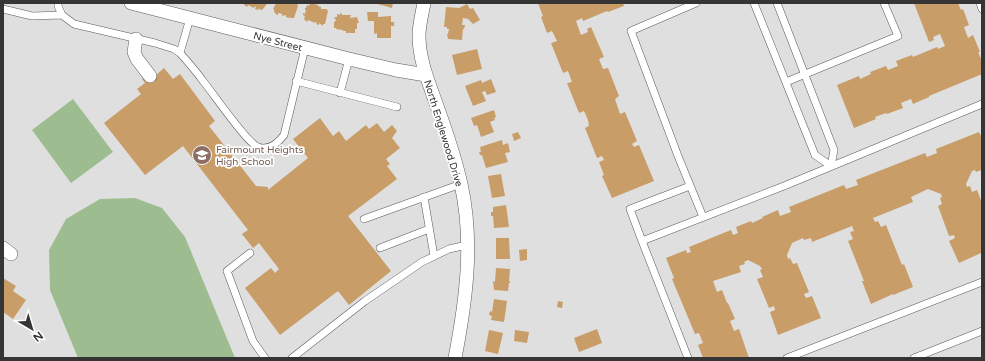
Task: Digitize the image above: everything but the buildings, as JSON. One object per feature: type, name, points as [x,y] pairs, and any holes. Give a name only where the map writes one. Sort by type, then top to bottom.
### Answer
[{"type":"street","name":"Nye Street","points":[[131,3],[349,59],[396,70],[426,75]]},
{"type":"street","name":"North Englewood Drive","points":[[424,3],[419,37],[422,61],[461,184],[466,215],[467,272],[465,296],[455,358]]},
{"type":"street","points":[[136,39],[134,52],[137,59],[150,76]]},
{"type":"lane","points":[[58,3],[62,15],[74,24],[174,49],[180,53],[241,130],[257,147],[265,148],[274,145],[279,142],[284,135],[305,48]]},
{"type":"lane","points":[[696,3],[630,31],[703,217]]},
{"type":"lane","points":[[754,3],[815,155],[831,166]]},
{"type":"lane","points":[[777,3],[834,150],[831,166]]},
{"type":"lane","points":[[786,82],[805,76],[898,36],[884,3]]},
{"type":"lane","points":[[980,3],[982,9]]},
{"type":"lane","points":[[3,9],[32,16],[62,15]]},
{"type":"lane","points":[[180,53],[190,18]]},
{"type":"lane","points":[[340,93],[349,59]]},
{"type":"lane","points":[[296,81],[397,107]]},
{"type":"lane","points":[[642,241],[982,104]]},
{"type":"lane","points":[[364,219],[461,184]]},
{"type":"lane","points":[[688,358],[630,209],[690,186]]},
{"type":"lane","points":[[424,197],[434,256]]},
{"type":"lane","points":[[380,248],[429,229]]},
{"type":"lane","points":[[292,358],[366,301],[422,262],[449,249],[467,245]]},
{"type":"lane","points":[[250,252],[227,271],[253,341],[265,358]]},
{"type":"lane","points":[[787,358],[982,282]]},
{"type":"lane","points":[[914,358],[982,331]]},
{"type":"green space","points":[[73,99],[113,152],[71,183],[32,130]]},
{"type":"green space","points":[[135,198],[162,208],[185,237],[235,358],[78,358],[50,290],[49,250],[66,219],[100,199]]},
{"type":"place","name":"Fairmount Heights High School","points":[[202,155]]}]
